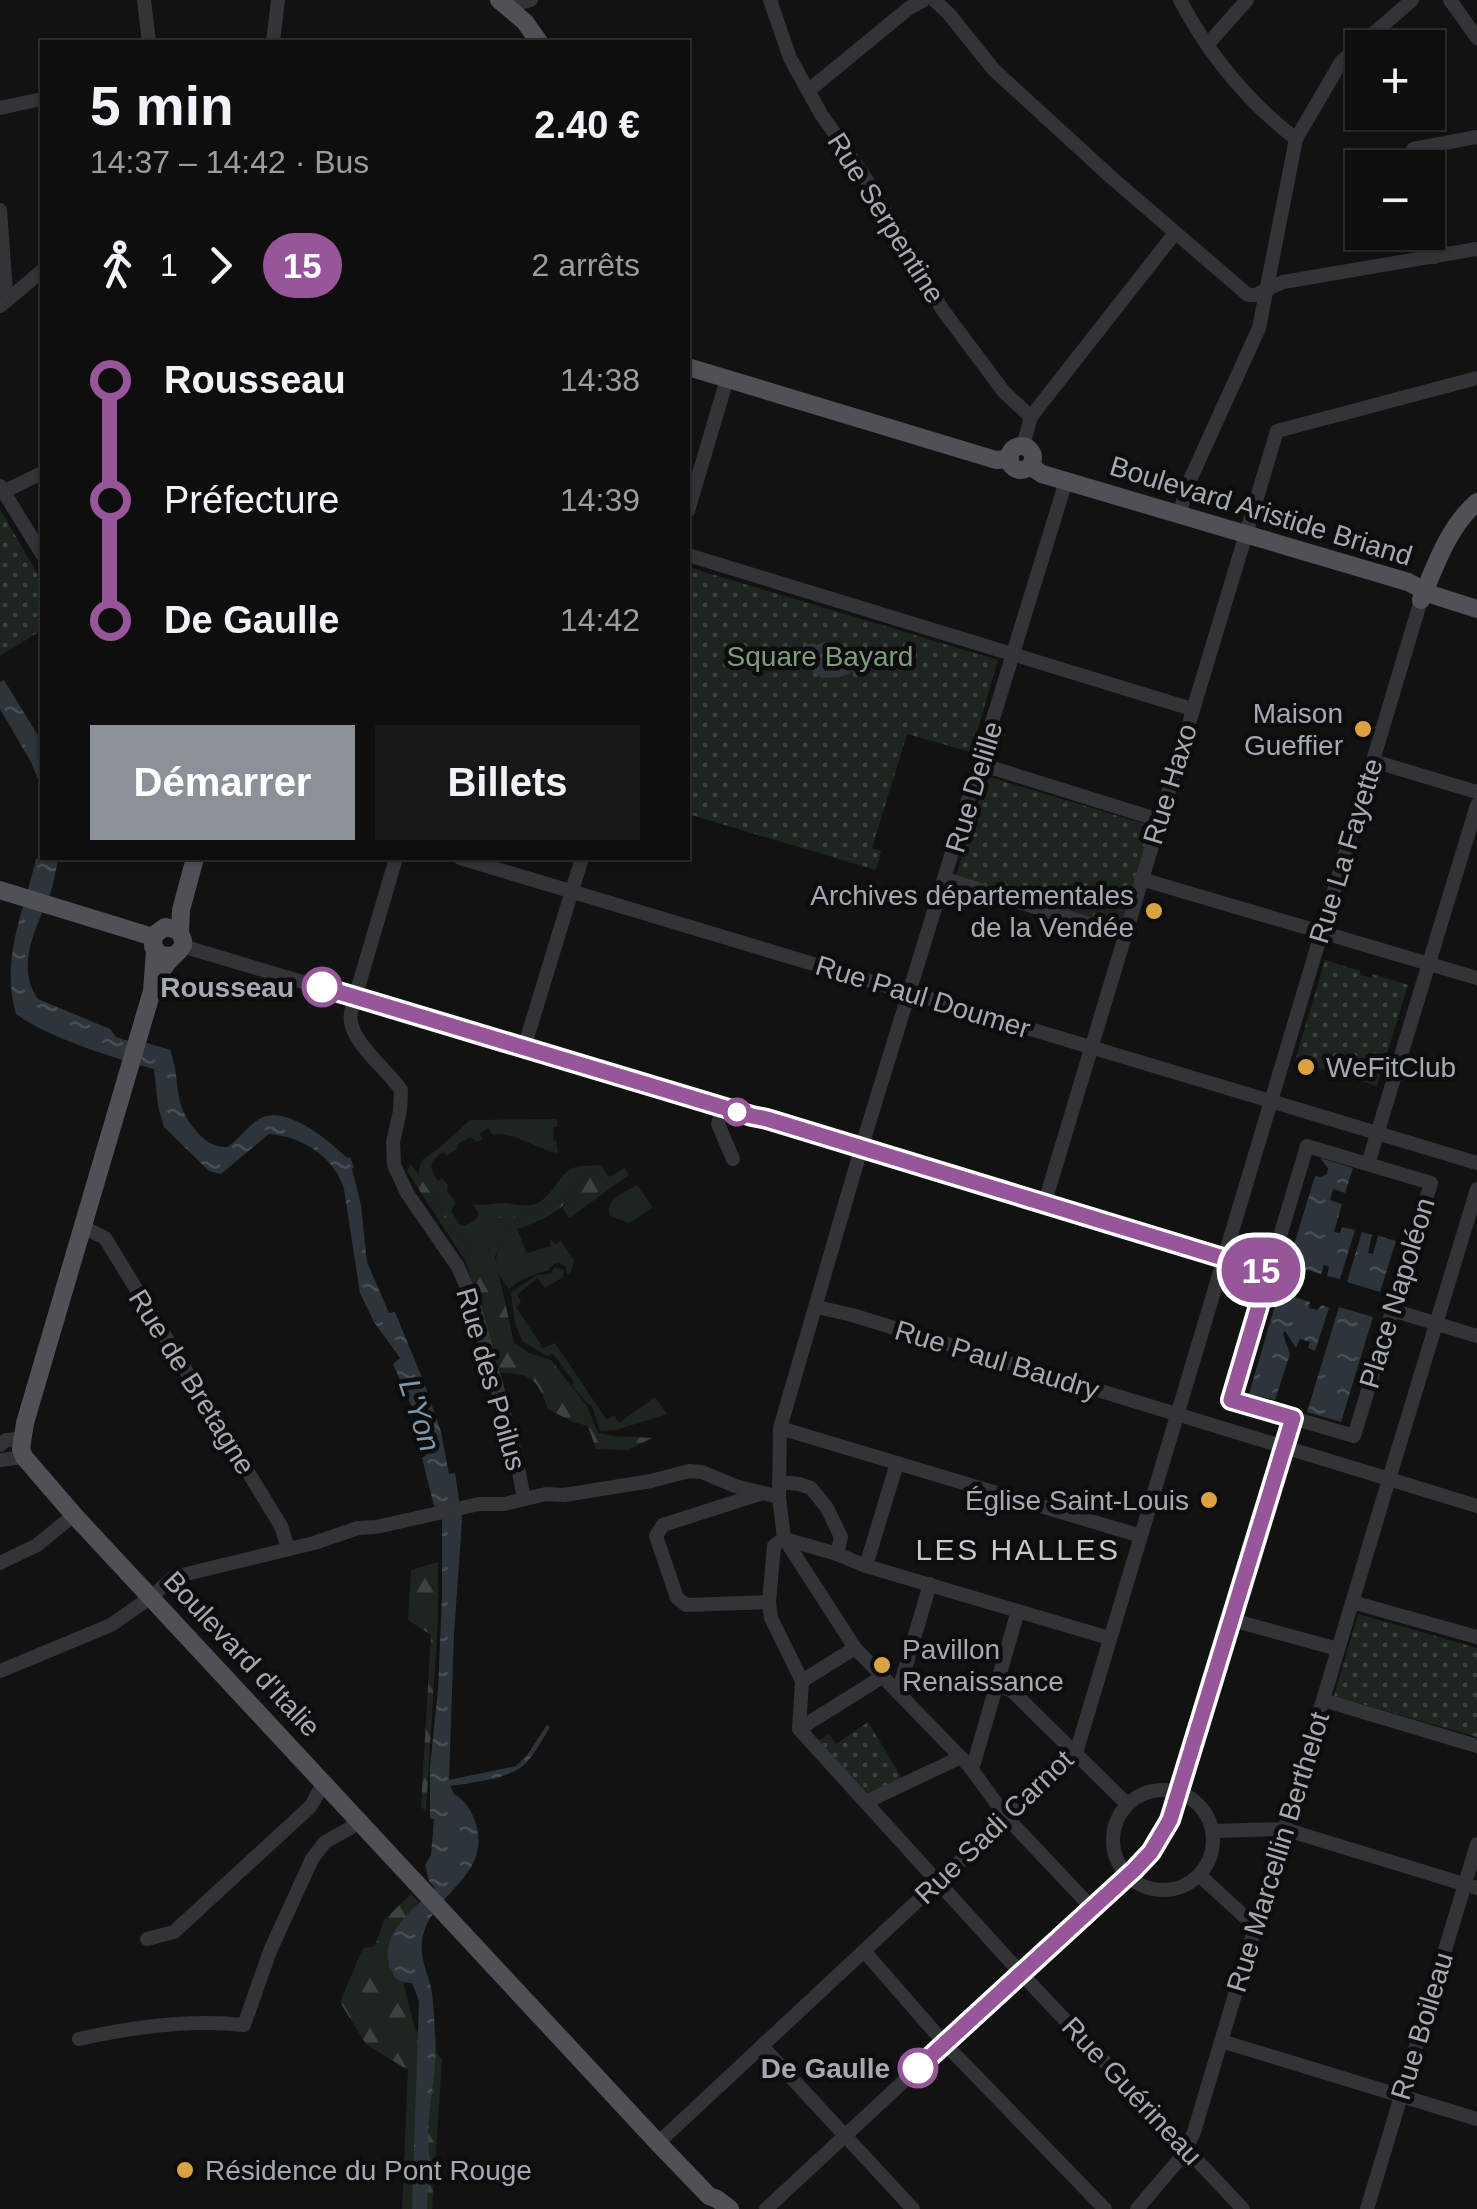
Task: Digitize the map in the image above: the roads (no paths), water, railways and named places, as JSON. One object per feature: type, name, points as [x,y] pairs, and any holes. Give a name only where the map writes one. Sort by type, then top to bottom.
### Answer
[{"type":"main road","points":[[505,2],[538,40]]},
{"type":"main road","name":"Boulevard Aristide Briand","points":[[690,369],[996,460],[1016,453]]},
{"type":"main road","name":"Boulevard Aristide Briand","points":[[1016,453],[1011,464],[1020,470],[1030,466],[1042,474],[1477,609]]},
{"type":"main road","points":[[1418,591],[1420,574],[1438,539],[1470,508]]},
{"type":"main road","points":[[10,1443],[83,1228],[152,991],[166,964],[168,942],[180,916],[192,865]]},
{"type":"main road","points":[[0,890],[168,942]]},
{"type":"main road","name":"Boulevard d'Italie","points":[[10,1443],[658,2143]]},
{"type":"main road","points":[[658,2143],[712,2202],[718,2199],[730,2209]]},
{"type":"street","points":[[144,0],[148,40]]},
{"type":"street","points":[[273,40],[278,0]]},
{"type":"street","points":[[505,2],[531,0]]},
{"type":"street","name":"Rue Serpentine","points":[[770,0],[790,58],[820,114],[866,179],[942,309],[1004,392],[1031,417]]},
{"type":"street","points":[[808,91],[924,0]]},
{"type":"street","points":[[934,0],[994,70],[1248,295],[1283,282],[1477,249]]},
{"type":"street","points":[[1180,0],[1208,46],[1261,112],[1296,138]]},
{"type":"street","points":[[1208,46],[1246,0]]},
{"type":"street","points":[[1180,515],[1185,495],[1259,328],[1296,138],[1341,62],[1412,0]]},
{"type":"street","points":[[1450,0],[1477,38]]},
{"type":"street","points":[[0,108],[40,99]]},
{"type":"street","points":[[1413,150],[1477,137]]},
{"type":"street","points":[[0,210],[5,302]]},
{"type":"street","points":[[1016,453],[1031,417],[1176,233]]},
{"type":"street","points":[[1433,250],[1434,258]]},
{"type":"street","points":[[5,302],[40,273]]},
{"type":"street","name":"Rue Haxo","points":[[1044,1205],[1277,432],[1477,378]]},
{"type":"street","points":[[690,504],[727,379]]},
{"type":"street","points":[[40,474],[2,488],[40,551]]},
{"type":"street","name":"Rue Delille","points":[[784,1538],[779,1490],[780,1428],[861,1149],[1066,481]]},
{"type":"street","points":[[690,556],[1192,709]]},
{"type":"street","name":"Rue La Fayette","points":[[1271,1103],[1418,591]]},
{"type":"street","points":[[1372,761],[1477,792]]},
{"type":"street","points":[[980,764],[1159,820]]},
{"type":"street","points":[[1368,1164],[1477,804]]},
{"type":"street","points":[[355,998],[395,860]]},
{"type":"street","name":"Rue Paul Doumer","points":[[467,860],[1271,1103]]},
{"type":"street","points":[[524,1048],[581,860]]},
{"type":"street","points":[[945,879],[1124,934]]},
{"type":"street","points":[[1141,879],[1477,978]]},
{"type":"street","points":[[168,942],[1269,1272]]},
{"type":"street","name":"Rue des Poilus","points":[[355,998],[351,1025],[401,1090],[394,1165],[407,1193],[458,1267],[472,1300],[524,1498]]},
{"type":"street","points":[[1477,1163],[1271,1103],[1177,1416],[1477,1506]]},
{"type":"street","points":[[723,1108],[718,1124],[733,1159]]},
{"type":"street","name":"Place Napoléon","points":[[1307,1146],[1430,1183],[1354,1436],[1231,1400],[1269,1272],[1307,1146]]},
{"type":"street","name":"Place Napoléon","points":[[1389,1479],[1477,1189]]},
{"type":"street","name":"Rue de Bretagne","points":[[83,1228],[105,1238],[281,1526],[288,1548]]},
{"type":"street","name":"Rue Paul Baudry","points":[[817,1307],[1177,1416]]},
{"type":"street","points":[[1392,1310],[1477,1336]]},
{"type":"street","name":"Rue Sadi Carnot","points":[[658,2143],[1076,1754],[1177,1416]]},
{"type":"street","points":[[766,2209],[1128,1876],[1161,1836],[1179,1792],[1293,1418]]},
{"type":"street","points":[[780,1428],[1141,1536]]},
{"type":"street","points":[[0,1460],[10,1443]]},
{"type":"street","points":[[866,1566],[897,1463]]},
{"type":"street","points":[[0,1671],[111,1625],[174,1577],[314,1544],[358,1528],[480,1504],[504,1504],[546,1494],[564,1496],[650,1482],[689,1471],[762,1492]]},
{"type":"street","name":"Rue Marcellin Berthelot","points":[[1137,2209],[1187,2149],[1389,1479]]},
{"type":"street","points":[[769,1602],[686,1605],[677,1598],[657,1543],[657,1531],[663,1524],[799,1484],[811,1488],[827,1508],[841,1537],[838,1554]]},
{"type":"street","points":[[731,1504],[735,1486]]},
{"type":"street","points":[[0,1563],[37,1545],[74,1514]]},
{"type":"street","points":[[784,1538],[1109,1638]]},
{"type":"street","points":[[784,1538],[774,1546],[769,1602],[771,1618],[802,1681],[800,1730]]},
{"type":"street","points":[[784,1538],[855,1648],[966,1762],[1007,1818],[1092,1908]]},
{"type":"street","points":[[898,1693],[930,1584]]},
{"type":"street","points":[[1352,1602],[1477,1637]]},
{"type":"street","points":[[866,1802],[966,1762],[974,1763],[1018,1611]]},
{"type":"street","points":[[1232,1620],[1338,1649]]},
{"type":"street","points":[[802,1681],[855,1648]]},
{"type":"street","points":[[800,1730],[882,1677]]},
{"type":"street","points":[[998,1686],[1011,1690],[1128,1804]]},
{"type":"street","points":[[1323,1700],[1477,1746]]},
{"type":"street","name":"Rue Guérineau","points":[[800,1730],[1021,1974],[1244,2209]]},
{"type":"street","points":[[148,1939],[174,1932],[312,1806],[324,1782]]},
{"type":"street","points":[[1151,1791],[1179,1792],[1201,1807],[1210,1822],[1211,1854],[1200,1874],[1180,1887],[1147,1888],[1128,1876],[1116,1857],[1113,1835],[1120,1814],[1128,1804],[1151,1791]]},
{"type":"street","points":[[312,1806],[340,1800]]},
{"type":"street","points":[[79,2039],[138,2028],[216,2022],[244,2024],[270,1951],[312,1858],[325,1842],[362,1822]]},
{"type":"street","points":[[1213,1831],[1284,1829],[1471,1886]]},
{"type":"street","name":"Rue Boileau","points":[[1367,2209],[1471,1886],[1477,1844]]},
{"type":"street","points":[[1200,1874],[1255,1926]]},
{"type":"street","points":[[864,1951],[945,2044],[1105,2209]]},
{"type":"street","points":[[1221,2041],[1477,2119]]},
{"type":"street","points":[[762,2046],[913,2209]]},
{"type":"water","points":[[825,642],[849,656],[854,664],[852,672],[821,678],[805,666],[798,654],[802,647]]},
{"type":"water","points":[[4,680],[40,739],[40,784],[0,709],[0,682]]},
{"type":"water","name":"L'Yon","points":[[40,844],[40,860],[59,860],[28,961],[31,987],[38,999],[110,1029],[116,1037],[170,1050],[184,1113],[212,1144],[228,1147],[258,1120],[280,1116],[306,1126],[350,1157],[361,1205],[367,1262],[389,1313],[395,1312],[441,1432],[449,1474],[455,1473],[462,1520],[449,1780],[516,1766],[547,1725],[550,1727],[520,1768],[490,1779],[450,1786],[471,1813],[478,1837],[477,1855],[435,1911],[422,1943],[433,1999],[436,2046],[428,2133],[427,2209],[412,2209],[419,2001],[412,1983],[395,1977],[388,1954],[389,1943],[400,1923],[435,1888],[425,1865],[431,1855],[434,1819],[430,1818],[430,1767],[438,1690],[442,1519],[434,1506],[422,1458],[427,1454],[423,1432],[393,1364],[400,1358],[374,1322],[360,1293],[344,1189],[325,1158],[293,1139],[269,1134],[221,1174],[209,1171],[164,1127],[154,1069],[64,1039],[16,1014],[12,955]]},
{"type":"water","points":[[1320,1158],[1353,1168],[1345,1193],[1333,1189],[1330,1200],[1342,1204],[1334,1232],[1340,1233],[1342,1227],[1355,1230],[1340,1279],[1327,1276],[1329,1267],[1324,1265],[1321,1274],[1288,1264],[1315,1176],[1327,1174],[1328,1168]]},
{"type":"water","points":[[1362,1232],[1372,1235],[1368,1253],[1373,1254],[1378,1236],[1396,1241],[1380,1292],[1347,1282]]},
{"type":"water","points":[[1279,1292],[1310,1302],[1309,1308],[1329,1308],[1315,1351],[1308,1348],[1310,1342],[1300,1339],[1296,1348],[1285,1331],[1283,1334],[1290,1354],[1275,1400],[1249,1394]]},
{"type":"water","points":[[1339,1307],[1373,1317],[1341,1422],[1307,1412]]},
{"type":"place","name":"Maison Gueffier","points":[[1363,729]]},
{"type":"place","name":"Archives départementales de la Vendée","points":[[1154,911]]},
{"type":"place","name":"Rousseau","points":[[322,987]]},
{"type":"place","name":"WeFitClub","points":[[1306,1067]]},
{"type":"place","name":"Église Saint-Louis","points":[[1209,1500]]},
{"type":"place","name":"Pavillon Renaissance","points":[[882,1665]]},
{"type":"place","name":"De Gaulle","points":[[918,2068]]},
{"type":"place","name":"Résidence du Pont Rouge","points":[[185,2170]]},
{"type":"district","name":"LES HALLES","points":[[1018,1549]]},
{"type":"park label","name":"Square Bayard","points":[[820,656]]}]
